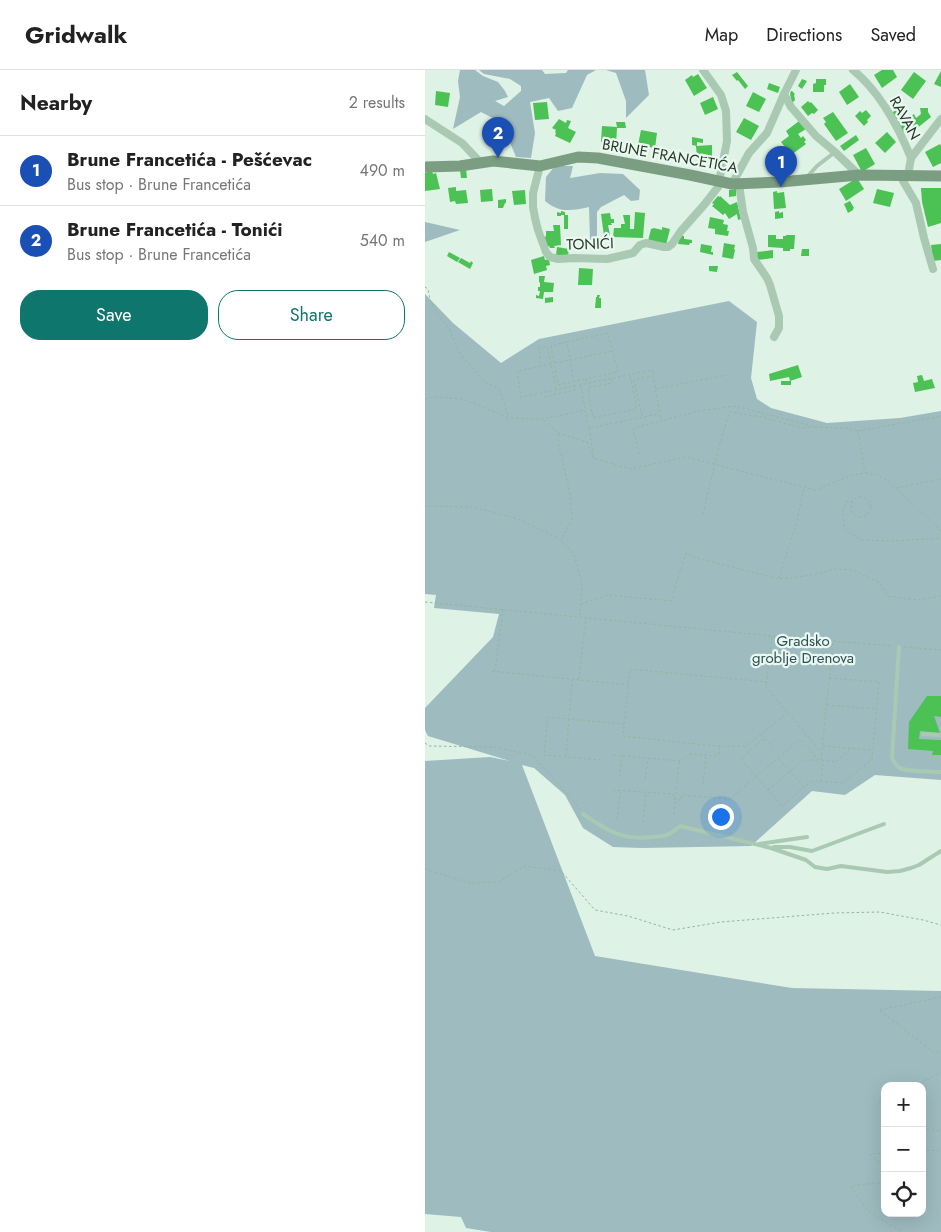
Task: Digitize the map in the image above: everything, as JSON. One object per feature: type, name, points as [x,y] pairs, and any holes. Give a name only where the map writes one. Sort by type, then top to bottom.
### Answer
[{"type":"street","points":[[703,70],[721,95],[726,111],[727,141],[719,182]]},
{"type":"street","points":[[774,337],[779,328],[779,316],[767,278],[754,259],[740,190],[736,184],[749,153],[767,134],[796,70]]},
{"type":"street","name":"RAVAN","points":[[853,70],[882,102],[911,158]]},
{"type":"street","points":[[784,94],[791,107],[816,136],[859,176]]},
{"type":"street","name":"RAVAN","points":[[905,175],[911,158],[941,119]]},
{"type":"street","points":[[425,120],[462,143],[480,162]]},
{"type":"street","name":"BRUNE FRANCETIĆA","points":[[425,167],[460,166],[493,161],[540,166],[578,157],[598,158],[736,184],[859,176],[941,176]]},
{"type":"street","name":"TONIĆI","points":[[540,166],[533,193],[535,218],[546,252],[549,257],[558,260],[622,257],[633,253],[640,245],[646,243],[668,247],[673,244],[681,231],[704,205],[718,187],[719,182]]},
{"type":"street","points":[[905,175],[903,181],[916,203],[933,269]]},
{"type":"lane","points":[[805,181],[817,166],[835,152]]},
{"type":"lane","points":[[899,647],[892,758],[899,768],[941,772]]},
{"type":"lane","points":[[923,734],[941,735]]},
{"type":"lane","points":[[583,814],[603,828],[617,834],[639,839],[669,835],[680,826],[758,844],[806,860],[815,867],[827,869],[841,866],[887,872],[900,871],[911,868],[941,852]]},
{"type":"lane","points":[[771,848],[790,847],[812,851],[884,824]]},
{"type":"lane","points":[[758,844],[807,837]]},
{"type":"path","points":[[425,287],[428,289],[430,300],[449,328],[460,354],[485,382],[499,389],[509,418]]},
{"type":"path","points":[[608,333],[618,372],[559,385],[551,346],[567,342],[608,333]]},
{"type":"path","points":[[544,397],[575,390],[567,342]]},
{"type":"path","points":[[542,366],[539,348],[547,346],[556,391]]},
{"type":"path","points":[[554,363],[613,351]]},
{"type":"path","points":[[551,364],[517,371],[521,397],[652,370],[661,421]]},
{"type":"path","points":[[655,389],[731,374]]},
{"type":"path","points":[[611,379],[612,382],[588,388],[593,418],[637,409],[630,375]]},
{"type":"path","points":[[642,417],[634,380],[653,376]]},
{"type":"path","points":[[586,379],[587,384]]},
{"type":"path","points":[[581,386],[594,459]]},
{"type":"path","points":[[425,399],[436,397],[463,399],[509,418],[543,420],[585,410]]},
{"type":"path","points":[[639,454],[633,428],[698,411],[735,406],[816,427]]},
{"type":"path","points":[[703,514],[723,433],[731,412],[762,417],[802,428],[847,428],[858,431],[941,416]]},
{"type":"path","points":[[589,428],[660,414]]},
{"type":"path","points":[[543,420],[558,434],[587,442],[594,459],[630,469],[686,457],[815,490],[852,475],[865,472],[876,474],[896,488],[941,531]]},
{"type":"path","points":[[858,431],[865,472]]},
{"type":"path","points":[[558,434],[570,493],[571,519],[561,540]]},
{"type":"path","points":[[896,488],[941,479]]},
{"type":"path","points":[[779,579],[796,525],[805,487]]},
{"type":"path","points":[[857,498],[867,498],[871,506],[870,512],[861,517],[855,514],[851,508],[853,502],[857,498]]},
{"type":"path","points":[[853,502],[847,501],[844,506],[842,516],[845,530],[862,540],[894,541],[941,538]]},
{"type":"path","points":[[425,506],[473,507],[518,519],[561,540],[574,554],[582,584],[580,616]]},
{"type":"path","points":[[581,604],[608,595],[671,601],[686,553],[694,557],[779,579],[813,575],[835,569],[853,570],[880,584],[887,596],[918,600],[941,596]]},
{"type":"path","points":[[425,602],[772,636],[941,650]]},
{"type":"path","points":[[495,672],[503,609]]},
{"type":"path","points":[[579,680],[586,617]]},
{"type":"path","points":[[772,636],[766,687],[821,752]]},
{"type":"path","points":[[821,781],[821,752],[833,641]]},
{"type":"path","points":[[767,682],[629,669],[623,736],[720,746],[746,746],[787,713]]},
{"type":"path","points":[[492,671],[628,685]]},
{"type":"path","points":[[764,738],[741,759],[782,806],[810,782],[843,783],[871,759],[879,682],[829,678]]},
{"type":"path","points":[[566,757],[573,680]]},
{"type":"path","points":[[826,705],[876,709]]},
{"type":"path","points":[[601,760],[544,755],[548,717],[625,724]]},
{"type":"path","points":[[761,735],[774,749]]},
{"type":"path","points":[[675,800],[681,800],[682,796],[730,799],[801,740],[821,760]]},
{"type":"path","points":[[425,743],[429,746],[493,747],[532,755],[583,814]]},
{"type":"path","points":[[674,814],[679,763],[689,754],[714,756],[719,754],[720,746]]},
{"type":"path","points":[[822,746],[872,750]]},
{"type":"path","points":[[768,790],[803,760],[836,762],[850,749]]},
{"type":"path","points":[[613,755],[681,761]]},
{"type":"path","points":[[619,776],[622,756]]},
{"type":"path","points":[[703,784],[706,756]]},
{"type":"path","points":[[645,778],[648,758]]},
{"type":"path","points":[[779,758],[804,787]]},
{"type":"path","points":[[613,790],[673,794],[673,799],[675,800]]},
{"type":"path","points":[[617,819],[621,790]]},
{"type":"path","points":[[643,822],[646,792]]},
{"type":"path","points":[[425,869],[469,884],[497,882],[525,866],[561,871],[595,910],[628,916],[673,930],[721,922],[834,913],[880,912],[941,925]]},
{"type":"path","points":[[941,997],[879,1010],[934,1052],[941,1053]]},
{"type":"path","points":[[922,1082],[941,1073]]},
{"type":"path","points":[[926,1128],[941,1131]]},
{"type":"path","points":[[926,1151],[941,1150]]},
{"type":"path","points":[[881,1153],[869,1154],[881,1163]]},
{"type":"path","points":[[881,1182],[851,1186],[867,1210],[902,1232]]},
{"type":"green space","points":[[460,70],[475,70],[483,76],[498,82],[508,97],[495,101],[504,106],[521,91],[521,86],[510,79],[484,74],[479,70],[542,70],[545,74],[566,73],[568,70],[596,70],[587,75],[572,108],[558,111],[549,98],[530,102],[535,133],[531,158],[516,157],[502,123],[481,112],[453,129],[460,97],[458,81]]},
{"type":"green space","points":[[606,70],[645,70],[649,95],[626,118],[626,101],[616,73]]},
{"type":"green space","points":[[555,166],[573,166],[570,178],[600,173],[623,174],[640,190],[639,200],[631,201],[624,195],[601,207],[597,212],[596,240],[590,240],[589,207],[565,210],[555,208],[545,201],[546,177]]},
{"type":"green space","points":[[425,222],[460,230],[425,242]]},
{"type":"green space","name":"Gradsko groblje Drenova","points":[[425,294],[453,323],[501,363],[539,339],[729,301],[757,322],[751,378],[757,399],[771,408],[827,423],[900,418],[941,411],[941,780],[875,775],[845,795],[812,791],[751,846],[613,847],[583,828],[565,795],[534,768],[522,765],[595,956],[792,988],[941,991],[941,1232],[491,1232],[466,1228],[461,1217],[425,1214],[425,761],[490,757],[510,761],[428,736],[425,730],[425,708],[493,637],[499,614],[434,608],[436,595],[425,594]]},
{"type":"building","points":[[882,70],[893,70],[897,77],[882,88],[874,75]]},
{"type":"building","points":[[941,71],[941,87],[934,84]]},
{"type":"building","points":[[737,72],[748,86],[745,89],[732,75]]},
{"type":"building","points":[[914,72],[926,81],[913,99],[901,90]]},
{"type":"building","points":[[698,74],[707,88],[694,96],[685,80],[692,75],[693,77]]},
{"type":"building","points":[[802,79],[807,81],[802,89],[798,86]]},
{"type":"building","points":[[816,79],[826,79],[824,92],[813,92],[813,84],[816,83]]},
{"type":"building","points":[[769,83],[780,87],[778,93],[767,89]]},
{"type":"building","points":[[850,84],[859,97],[847,105],[839,92]]},
{"type":"building","points":[[436,91],[450,93],[448,107],[435,105]]},
{"type":"building","points":[[791,91],[795,94],[795,100],[792,103],[790,94]]},
{"type":"building","points":[[753,92],[766,99],[759,112],[746,106]]},
{"type":"building","points":[[713,97],[718,109],[705,115],[700,103]]},
{"type":"building","points":[[808,101],[818,110],[808,116],[801,107]]},
{"type":"building","points":[[547,102],[549,119],[535,120],[533,103]]},
{"type":"building","points":[[920,108],[928,108],[931,117],[911,133],[909,130],[902,132],[890,114],[896,110],[903,122],[914,114],[916,118],[921,114]]},
{"type":"building","points":[[866,110],[871,116],[864,126],[855,116],[860,111],[862,113]]},
{"type":"building","points":[[833,112],[848,133],[836,141],[824,124],[826,122],[823,118]]},
{"type":"building","points":[[744,118],[759,126],[751,140],[736,132]]},
{"type":"building","points":[[559,119],[566,123],[567,120],[571,121],[568,128],[576,132],[570,143],[555,136],[556,130],[552,128]]},
{"type":"building","points":[[799,121],[806,129],[798,134],[801,138],[803,136],[806,144],[786,158],[780,150],[785,147],[781,142],[789,136],[786,131]]},
{"type":"building","points":[[616,122],[625,122],[626,128],[617,128],[616,143],[601,142],[602,126],[617,127]]},
{"type":"building","points":[[641,130],[657,133],[655,148],[638,145]]},
{"type":"building","points":[[887,132],[896,142],[885,153],[875,143]]},
{"type":"building","points":[[856,135],[859,140],[844,151],[840,146]]},
{"type":"building","points":[[692,137],[703,139],[703,143],[697,142],[697,146],[692,145]]},
{"type":"building","points":[[940,144],[941,163],[933,167],[925,152]]},
{"type":"building","points":[[712,145],[712,159],[697,159],[696,146]]},
{"type":"building","points":[[866,148],[875,164],[862,172],[853,155]]},
{"type":"building","points":[[466,169],[467,178],[461,178],[460,170]]},
{"type":"building","points":[[432,171],[433,174],[436,173],[440,189],[425,191],[425,173]]},
{"type":"building","points":[[857,178],[864,189],[846,201],[839,189]]},
{"type":"building","points":[[456,187],[456,191],[466,190],[468,203],[456,204],[455,201],[450,202],[448,188]]},
{"type":"building","points":[[921,188],[941,188],[941,223],[928,227]]},
{"type":"building","points":[[492,189],[493,201],[481,202],[480,190]]},
{"type":"building","points":[[736,189],[736,196],[729,197],[729,190]]},
{"type":"building","points":[[877,189],[894,193],[890,207],[873,203]]},
{"type":"building","points":[[525,190],[526,204],[514,205],[512,191]]},
{"type":"building","points":[[777,191],[777,193],[784,192],[786,208],[774,209],[773,192]]},
{"type":"building","points":[[718,196],[730,205],[737,202],[741,219],[738,220],[737,214],[729,219],[725,213],[723,215],[712,206],[714,204],[712,203]]},
{"type":"building","points":[[506,199],[503,208],[498,208],[498,200]]},
{"type":"building","points":[[850,201],[854,208],[848,213],[844,204]]},
{"type":"building","points":[[561,211],[568,215],[568,229],[564,229],[564,215],[557,216],[557,212],[561,213]]},
{"type":"building","points":[[779,211],[779,213],[783,212],[783,218],[775,219],[775,212]]},
{"type":"building","points":[[635,212],[645,213],[643,238],[613,237],[614,228],[621,228],[621,224],[625,224],[623,215],[630,215],[630,229],[634,229]]},
{"type":"building","points":[[610,213],[614,223],[608,225],[610,235],[604,236],[601,214]]},
{"type":"building","points":[[710,217],[724,220],[723,224],[728,225],[728,236],[715,234],[715,229],[708,228]]},
{"type":"building","points":[[553,225],[560,225],[561,245],[550,248],[545,246],[544,236],[546,237],[546,231],[554,231]]},
{"type":"building","points":[[662,227],[670,229],[666,245],[648,241],[651,229],[662,230]]},
{"type":"building","points":[[768,235],[776,235],[776,239],[783,239],[783,236],[786,235],[795,235],[794,249],[783,251],[783,248],[768,247]]},
{"type":"building","points":[[680,236],[684,236],[684,239],[692,240],[692,243],[689,245],[678,244]]},
{"type":"building","points":[[724,243],[735,245],[733,259],[722,257]]},
{"type":"building","points":[[701,244],[712,246],[711,252],[713,252],[713,255],[700,252]]},
{"type":"building","points":[[941,244],[941,260],[933,261],[931,245]]},
{"type":"building","points":[[557,247],[569,249],[568,256],[556,255]]},
{"type":"building","points":[[802,249],[809,249],[809,256],[801,256]]},
{"type":"building","points":[[773,250],[773,258],[757,260],[757,252]]},
{"type":"building","points":[[449,252],[460,258],[457,262],[447,256]]},
{"type":"building","points":[[544,256],[545,260],[549,259],[550,265],[546,266],[547,270],[534,274],[531,260]]},
{"type":"building","points":[[461,258],[473,263],[470,269],[458,262]]},
{"type":"building","points":[[709,266],[718,266],[717,272],[709,271]]},
{"type":"building","points":[[579,268],[593,269],[592,285],[578,285]]},
{"type":"building","points":[[539,276],[545,276],[544,282],[554,283],[553,292],[544,292],[543,299],[536,298],[536,295],[539,296],[540,291],[538,291],[538,287],[540,287]]},
{"type":"building","points":[[597,295],[600,295],[599,298],[601,298],[601,308],[595,308]]},
{"type":"building","points":[[553,297],[553,302],[545,303],[545,298]]},
{"type":"building","points":[[798,365],[802,377],[790,381],[789,377],[770,381],[769,374]]},
{"type":"building","points":[[922,375],[924,381],[932,379],[935,388],[915,392],[913,383],[918,382],[917,376]]},
{"type":"building","points":[[781,381],[791,381],[791,385],[781,385]]},
{"type":"building","points":[[927,696],[941,696],[941,717],[934,716],[940,733],[920,731],[919,739],[941,740],[941,755],[932,755],[933,751],[908,749],[909,722]]},
{"type":"place","name":"Brune Francetića - Tonići","points":[[498,158]]},
{"type":"place","name":"Brune Francetića - Pešćevac","points":[[781,187]]}]
